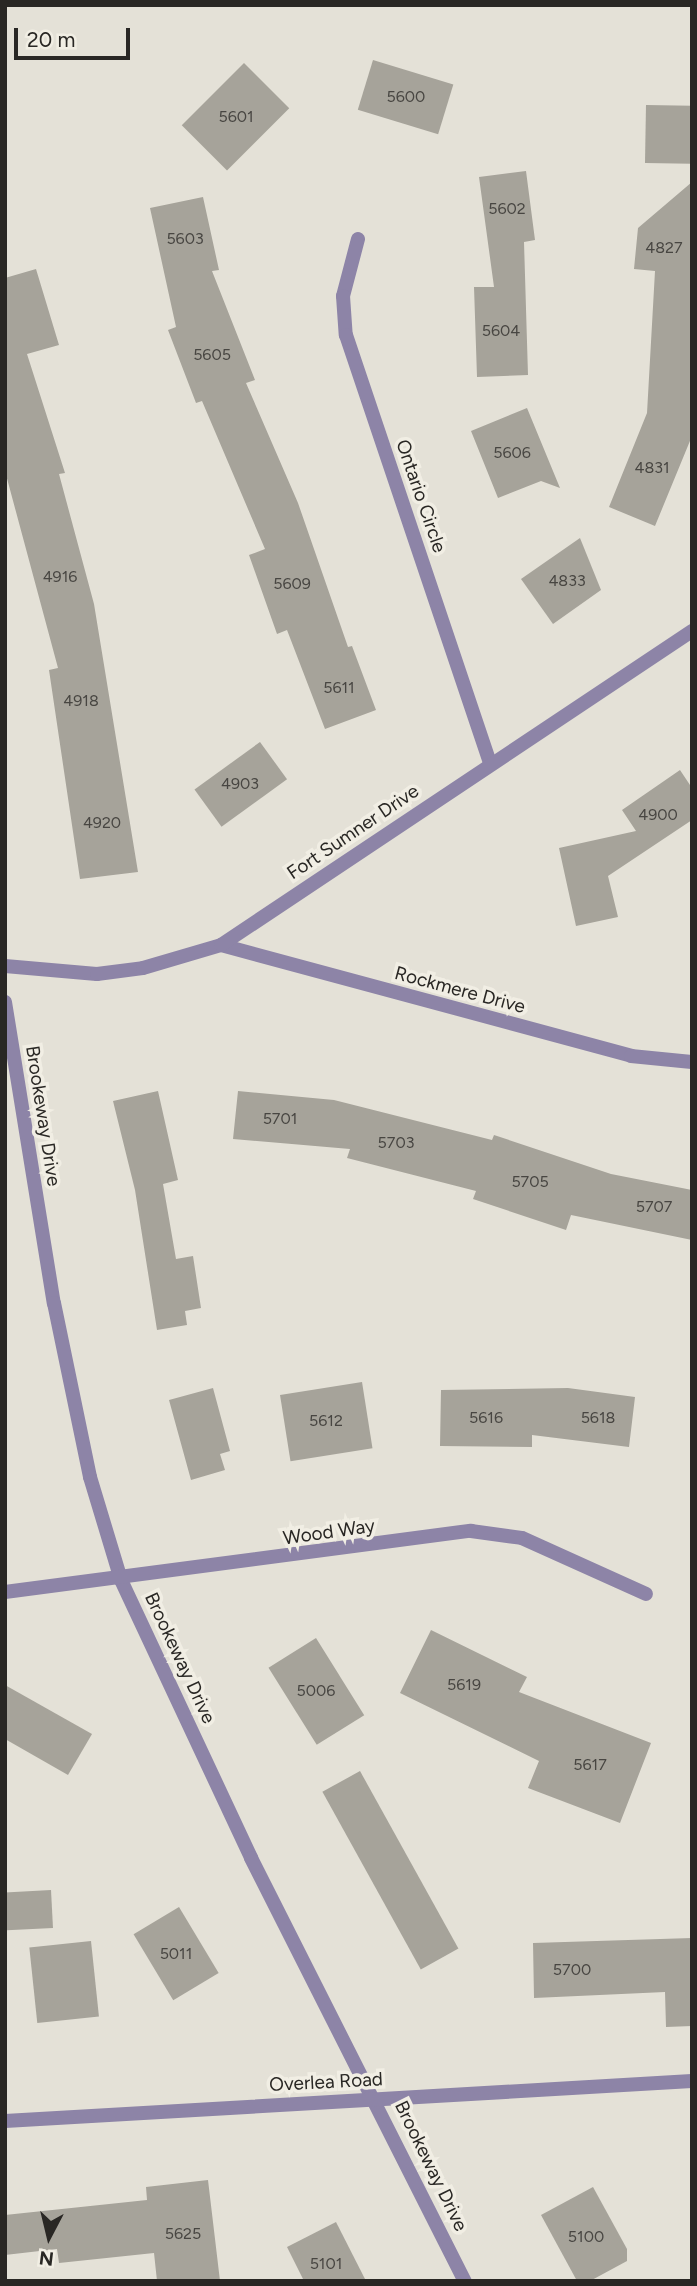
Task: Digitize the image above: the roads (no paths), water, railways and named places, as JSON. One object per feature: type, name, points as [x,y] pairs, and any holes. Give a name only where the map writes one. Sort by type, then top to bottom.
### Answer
[{"type":"street","name":"Ontario Circle","points":[[358,239],[344,296],[346,335],[490,762]]},
{"type":"street","name":"Fort Sumner Drive","points":[[5,966],[97,974],[143,968],[221,945],[490,762],[692,631]]},
{"type":"street","name":"Rockmere Drive","points":[[221,945],[631,1056],[692,1062]]},
{"type":"street","name":"Brookeway Drive","points":[[5,1002],[54,1303],[90,1477],[121,1580],[251,1858],[376,2099],[466,2281]]},
{"type":"street","name":"Wood Way","points":[[5,1592],[121,1580],[471,1531],[522,1538],[646,1594]]},
{"type":"street","name":"Overlea Road","points":[[5,2121],[692,2081]]}]
